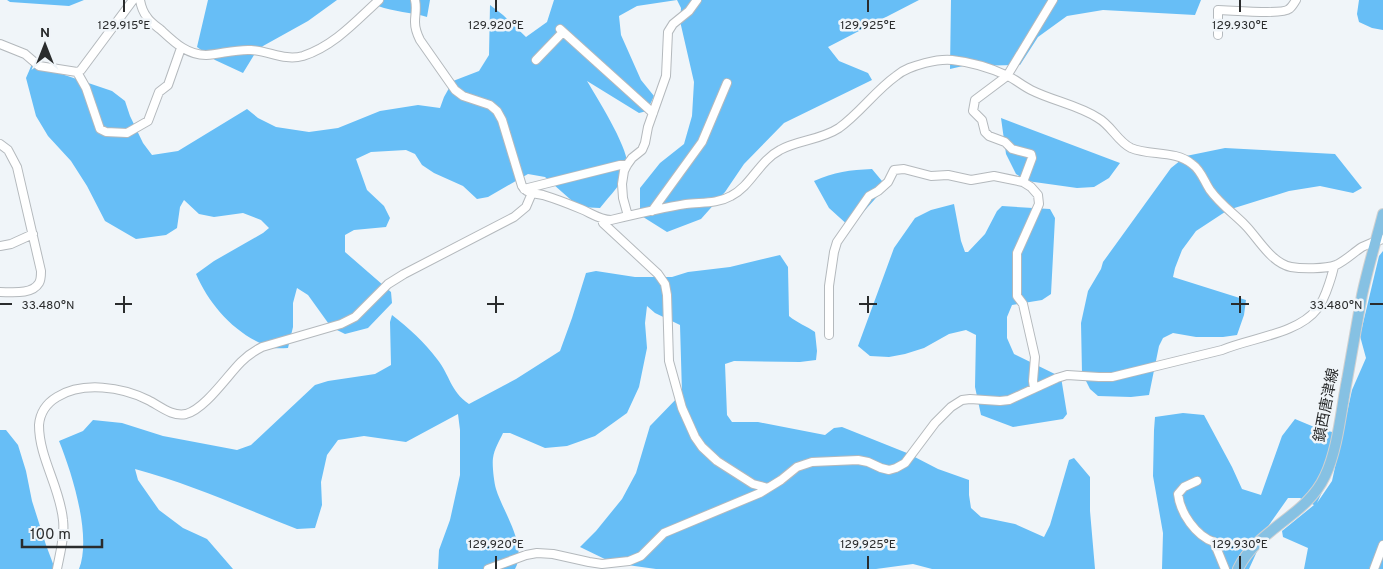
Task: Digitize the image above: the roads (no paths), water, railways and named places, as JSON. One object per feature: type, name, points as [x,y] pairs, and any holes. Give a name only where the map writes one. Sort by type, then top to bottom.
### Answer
[{"type":"main road","name":"鎮西唐津線","points":[[1238,569],[1255,545],[1306,504],[1325,477],[1335,443],[1363,293],[1379,240],[1383,214]]},
{"type":"street","points":[[0,44],[25,54],[39,66],[77,72],[81,70],[132,0]]},
{"type":"street","points":[[140,0],[147,19],[181,48],[195,54],[206,55],[241,49],[292,58],[304,55],[332,42],[379,0]]},
{"type":"street","points":[[415,0],[417,9],[416,31],[420,40],[455,90],[463,96],[490,104],[497,111],[502,120],[524,189],[574,206],[602,219],[611,220],[689,203],[724,200],[733,196],[779,150],[828,134],[839,128],[896,76],[912,67],[934,61],[950,60],[986,68],[1007,76],[1031,90],[1088,112],[1102,120],[1126,146],[1134,150],[1185,159],[1194,164],[1218,201],[1246,226],[1263,247],[1282,264],[1299,268],[1334,266],[1362,247],[1379,240]]},
{"type":"street","points":[[628,216],[623,198],[622,184],[624,171],[632,158],[642,150],[645,143],[648,127],[666,76],[668,32],[673,24],[689,11],[697,0]]},
{"type":"street","points":[[1023,182],[1032,158],[1031,154],[1012,149],[1004,142],[989,136],[985,132],[982,120],[973,111],[975,100],[1007,76],[1053,0]]},
{"type":"street","points":[[1218,35],[1218,10],[1285,11],[1290,9],[1296,0]]},
{"type":"street","points":[[536,60],[562,31],[653,113]]},
{"type":"street","points":[[77,72],[86,88],[100,129],[106,132],[127,133],[148,120],[159,92],[168,85],[181,48]]},
{"type":"street","points":[[652,211],[702,142],[727,83]]},
{"type":"street","points":[[0,144],[8,150],[17,167],[41,271],[39,284],[34,288],[22,292],[0,292]]},
{"type":"street","points":[[524,189],[620,165],[627,165]]},
{"type":"street","points":[[830,335],[829,286],[837,242],[869,196],[888,182],[894,170],[904,169],[932,176],[948,175],[971,180],[994,176],[1023,182],[1038,195],[1039,204],[1017,254],[1017,296],[1023,304],[1035,357],[1034,388]]},
{"type":"street","points":[[57,569],[63,520],[43,451],[39,422],[44,409],[56,398],[77,388],[96,387],[138,395],[175,414],[181,415],[194,411],[203,405],[252,352],[262,347],[350,320],[388,284],[526,208],[532,193]]},
{"type":"street","points":[[602,219],[603,223],[658,274],[665,284],[669,361],[682,408],[695,437],[702,447],[717,461],[753,484],[768,488]]},
{"type":"street","points":[[0,246],[11,244],[33,234]]},
{"type":"street","points":[[488,569],[526,555],[537,553],[553,554],[602,564],[629,561],[641,556],[664,533],[768,488],[797,467],[812,462],[858,460],[889,470],[896,468],[905,463],[935,423],[951,407],[962,400],[1009,400],[1067,375],[1112,377],[1222,350],[1238,343],[1288,329],[1300,324],[1317,310],[1324,297],[1334,266]]},
{"type":"street","points":[[1196,481],[1184,487],[1178,494],[1179,501],[1194,528],[1214,542],[1225,569]]},
{"type":"street","points":[[1374,569],[1383,545]]},
{"type":"street","points":[[590,569],[602,564]]}]
